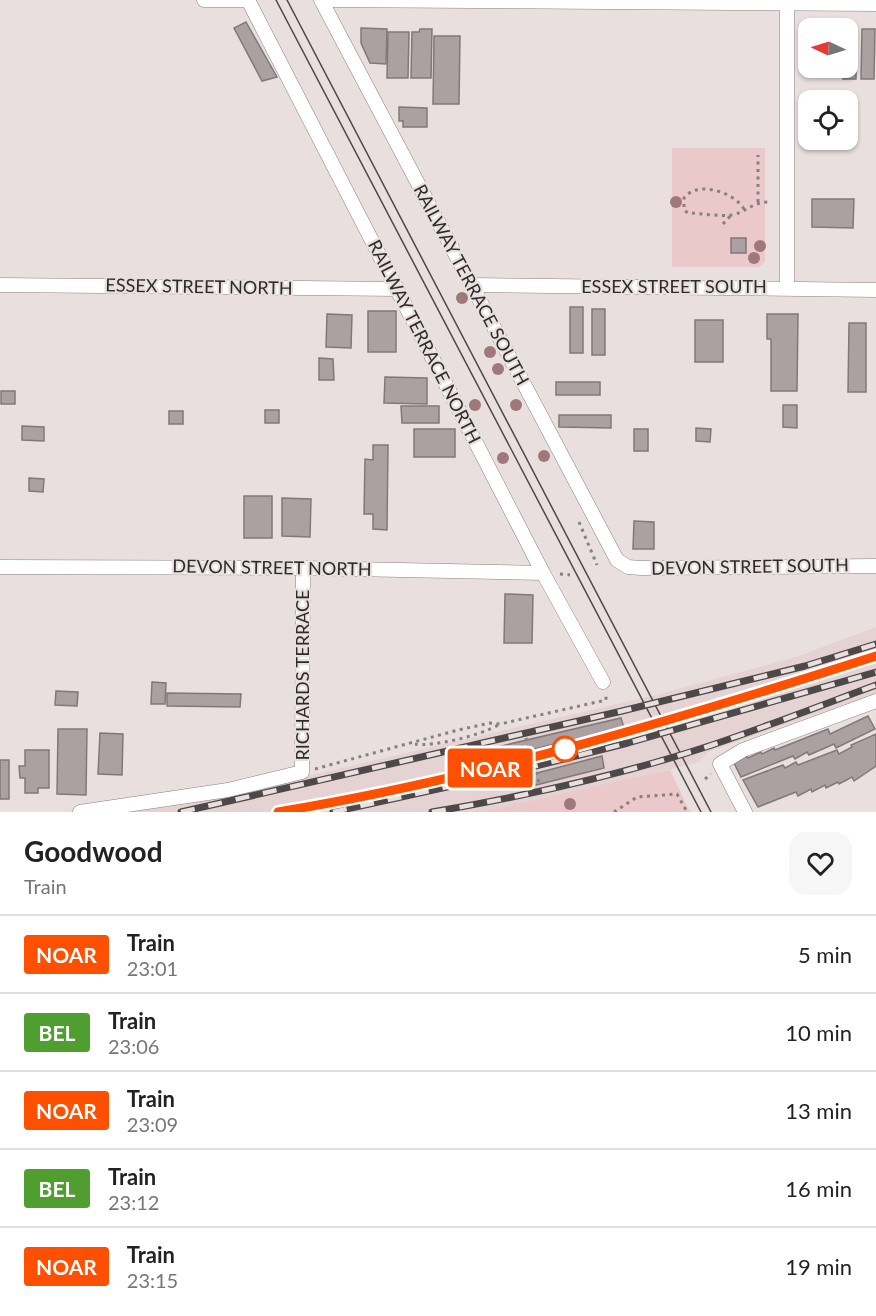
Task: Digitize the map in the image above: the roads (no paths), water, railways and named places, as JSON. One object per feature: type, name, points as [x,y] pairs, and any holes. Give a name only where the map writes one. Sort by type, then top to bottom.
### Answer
[{"type":"street","points":[[204,0],[249,0]]},
{"type":"street","name":"RAILWAY TERRACE NORTH","points":[[249,0],[604,688]]},
{"type":"street","points":[[322,0],[876,4]]},
{"type":"street","name":"RAILWAY TERRACE SOUTH","points":[[322,0],[611,550],[625,566]]},
{"type":"street","points":[[787,2],[787,288]]},
{"type":"street","name":"ESSEX STREET NORTH","points":[[0,285],[398,289]]},
{"type":"street","name":"ESSEX STREET SOUTH","points":[[472,285],[876,290]]},
{"type":"street","name":"DEVON STREET SOUTH","points":[[625,566],[640,568],[876,566]]},
{"type":"street","name":"DEVON STREET NORTH","points":[[0,567],[303,568],[543,573]]},
{"type":"street","name":"RICHARDS TERRACE","points":[[80,812],[217,792],[302,772],[303,568]]},
{"type":"street","points":[[745,812],[720,764],[743,750],[876,701]]},
{"type":"tram line","points":[[276,0],[701,812]]},
{"type":"tram line","points":[[287,0],[711,812]]},
{"type":"railway","points":[[181,812],[622,711],[805,666],[876,644]]},
{"type":"railway","points":[[278,812],[355,798],[506,764],[654,724],[876,656]]},
{"type":"railway","points":[[333,812],[488,778],[628,743],[876,672]]},
{"type":"railway","points":[[432,812],[538,792],[678,756],[876,685]]},
{"type":"train","name":"NOAR","points":[[278,812],[442,779],[622,735],[876,656]]}]
